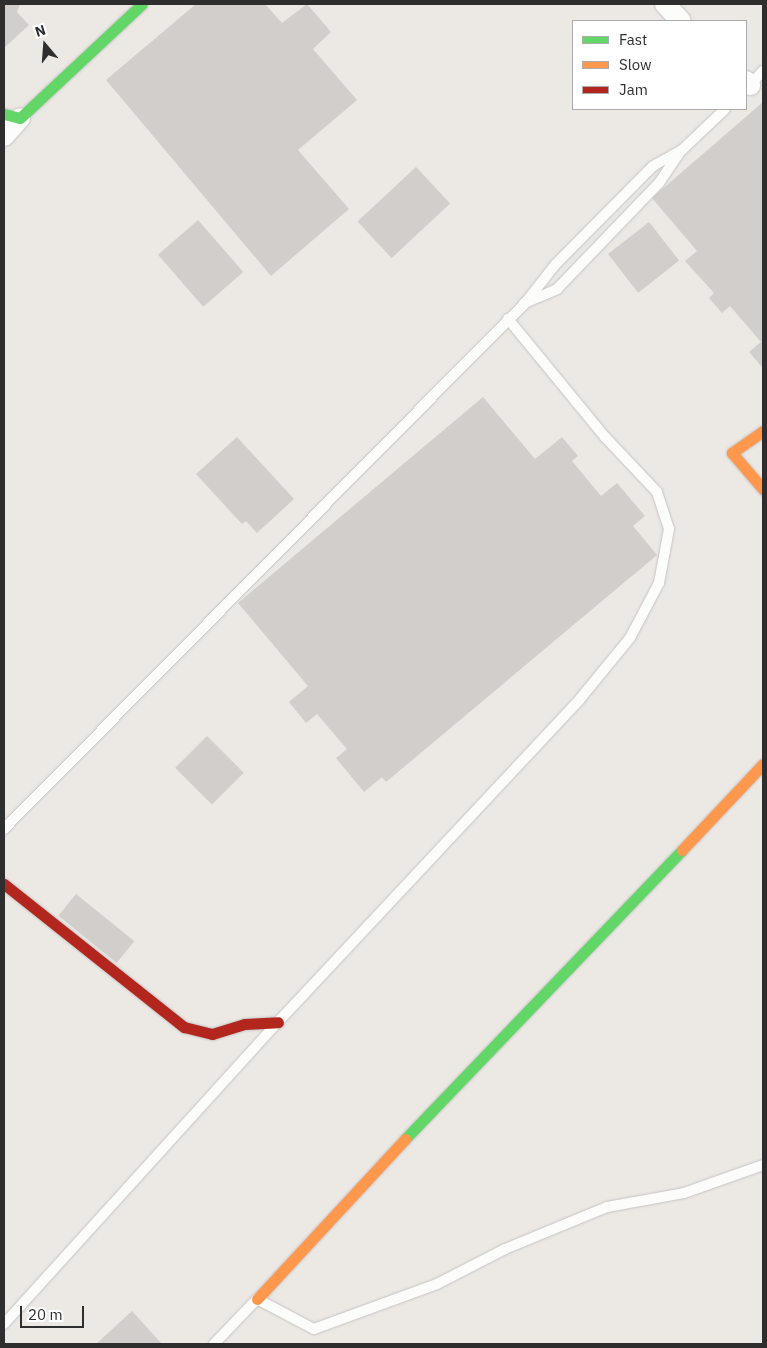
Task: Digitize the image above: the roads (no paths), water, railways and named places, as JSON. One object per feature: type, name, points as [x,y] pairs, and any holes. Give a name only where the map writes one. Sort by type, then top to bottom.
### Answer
[{"type":"street","points":[[4,136],[12,116],[142,4]]},
{"type":"street","points":[[665,4],[680,20]]},
{"type":"street","points":[[763,431],[732,453],[763,489]]},
{"type":"street","points":[[257,1299],[366,1179],[492,1052],[763,764]]},
{"type":"street","points":[[4,884],[184,1028],[212,1034],[245,1024],[278,1022]]},
{"type":"lane","points":[[526,302],[557,289],[658,183],[682,150],[724,110]]},
{"type":"lane","points":[[4,828],[526,302],[555,264],[653,166],[682,150]]},
{"type":"lane","points":[[4,1324],[278,1022],[580,699],[630,638],[659,583],[669,529],[665,507],[657,492],[605,436],[508,320]]},
{"type":"lane","points":[[214,1344],[257,1299],[314,1329],[437,1284],[505,1248],[607,1207],[684,1193],[763,1165]]}]
